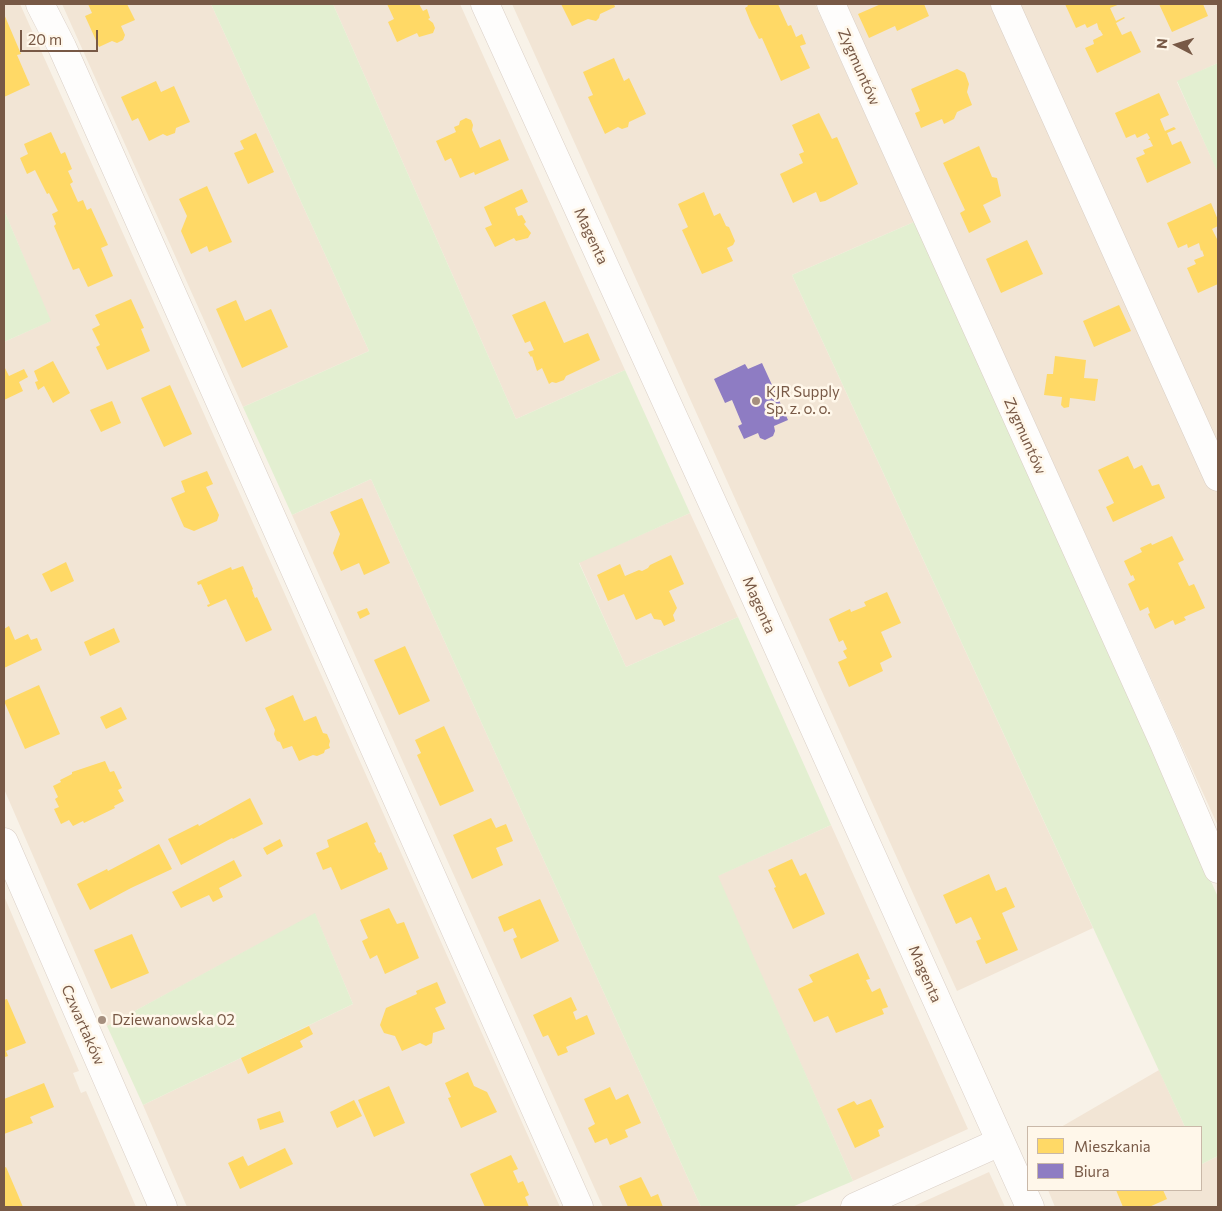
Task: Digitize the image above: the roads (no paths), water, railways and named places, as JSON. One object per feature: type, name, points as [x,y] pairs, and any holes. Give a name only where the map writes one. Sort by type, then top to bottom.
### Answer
[{"type":"street","points":[[40,4],[62,47],[579,1207]]},
{"type":"street","name":"Magenta","points":[[484,4],[744,572],[1030,1207]]},
{"type":"street","name":"Zygmuntów","points":[[831,4],[1163,741],[1218,868]]},
{"type":"street","points":[[1004,4],[1218,477]]},
{"type":"street","name":"Czwartaków","points":[[4,842],[163,1207]]},
{"type":"street","points":[[855,1207],[1000,1142]]},
{"type":"place","name":"KJR Supply Sp. z. o. o.","points":[[756,401]]},
{"type":"place","name":"Dziewanowska 02","points":[[102,1020]]}]
